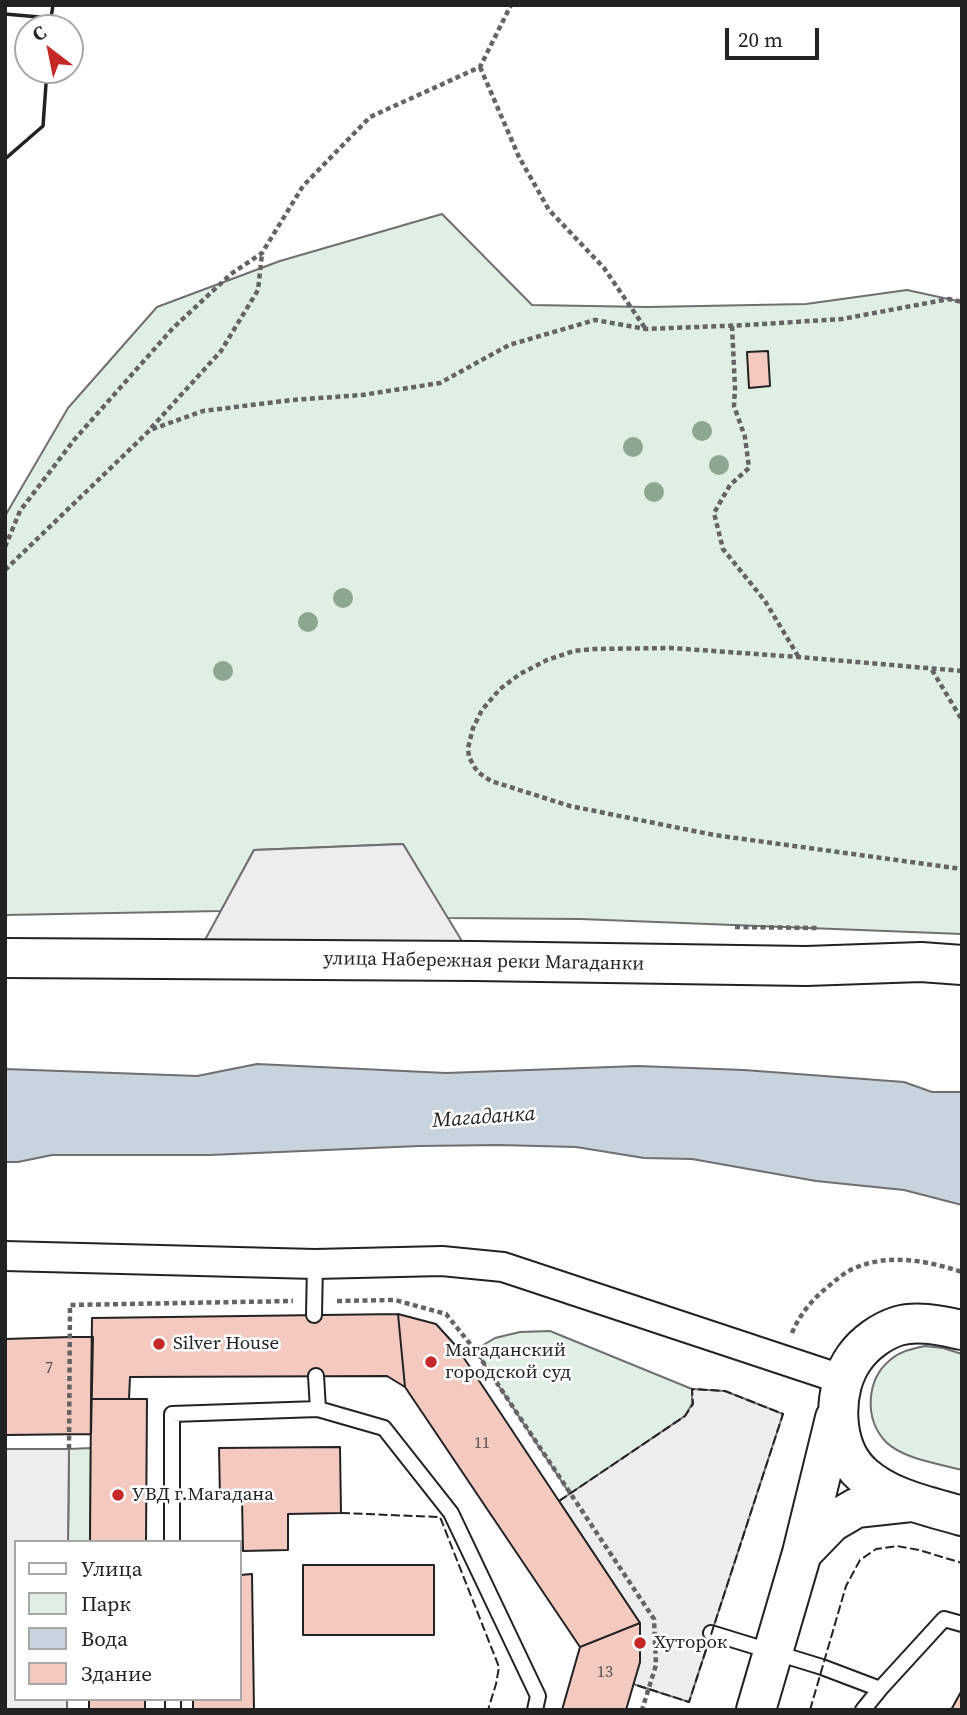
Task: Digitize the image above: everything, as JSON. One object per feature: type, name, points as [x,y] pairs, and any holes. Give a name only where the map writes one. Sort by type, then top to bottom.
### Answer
[{"type":"street","name":"улица Набережная реки Магаданки","points":[[5,958],[806,966],[920,962],[962,965]]},
{"type":"street","points":[[5,1256],[316,1264],[442,1261],[503,1267],[783,1359],[841,1393]]},
{"type":"street","points":[[755,1710],[802,1553],[841,1393],[854,1358],[872,1339],[897,1326],[918,1323],[961,1330]]},
{"type":"street","points":[[841,1393],[840,1439],[848,1458],[862,1474],[881,1488],[913,1502],[962,1516]]},
{"type":"street","points":[[802,1553],[832,1522],[856,1508],[913,1502]]},
{"type":"lane","points":[[314,1315],[316,1264]]},
{"type":"lane","points":[[316,1376],[317,1409]]},
{"type":"lane","points":[[172,1540],[172,1414],[317,1409],[384,1428],[451,1513],[538,1696],[535,1710]]},
{"type":"lane","points":[[863,1710],[944,1619],[962,1624]]},
{"type":"lane","points":[[711,1633],[822,1667],[880,1689]]},
{"type":"path","points":[[5,547],[20,511],[74,440],[173,328],[231,274],[262,253],[303,186],[370,117],[480,67],[511,5]]},
{"type":"path","points":[[480,67],[519,157],[550,210],[604,268],[646,329]]},
{"type":"path","points":[[5,569],[150,430],[221,351],[258,290],[262,253]]},
{"type":"path","points":[[150,430],[203,411],[362,395],[440,383],[509,345],[595,320],[646,329],[732,326],[842,318],[949,299],[962,302]]},
{"type":"path","points":[[732,326],[734,406],[745,437],[750,468],[730,485],[714,513],[723,550],[765,601],[798,657]]},
{"type":"path","points":[[962,671],[671,648],[594,649],[560,655],[520,674],[500,689],[482,710],[473,728],[469,757],[479,773],[491,781],[570,806],[714,835],[962,869]]},
{"type":"path","points":[[932,670],[962,720]]},
{"type":"path","points":[[783,1359],[797,1321],[813,1299],[852,1268],[873,1261],[903,1260],[934,1264],[962,1272]]},
{"type":"green space","points":[[442,214],[532,305],[648,307],[806,304],[907,290],[962,302],[962,934],[580,919],[447,918],[403,844],[254,850],[221,911],[5,915],[5,516],[68,408],[157,307],[280,261]]},
{"type":"green space","points":[[550,1331],[692,1389],[693,1404],[685,1416],[570,1494],[475,1350],[495,1338],[520,1332]]},
{"type":"green space","points":[[925,1346],[962,1354],[962,1470],[902,1453],[886,1442],[874,1422],[871,1411],[872,1389],[882,1368],[898,1354]]},
{"type":"green space","points":[[91,1448],[90,1540],[68,1540],[69,1449]]},
{"type":"shaded area","points":[[403,844],[474,961],[194,960],[254,850]]},
{"type":"shaded area","points":[[692,1389],[725,1391],[783,1414],[689,1702],[633,1684],[640,1662],[640,1623],[559,1501],[685,1416],[692,1404]]},
{"type":"shaded area","points":[[5,1449],[69,1449],[68,1540],[14,1540],[14,1701],[67,1701],[67,1710],[5,1710]]},
{"type":"water","name":"Магаданка","points":[[257,1064],[446,1073],[638,1066],[744,1070],[904,1082],[932,1092],[962,1092],[962,1205],[904,1190],[816,1181],[692,1159],[644,1158],[576,1147],[419,1146],[210,1155],[52,1155],[5,1162],[5,1069],[197,1076]]},
{"type":"building","points":[[768,351],[770,386],[749,388],[747,352]]},
{"type":"building","points":[[398,1314],[405,1387],[387,1376],[130,1377],[129,1399],[91,1399],[92,1318]]},
{"type":"building","points":[[398,1314],[436,1324],[456,1346],[640,1623],[580,1647],[405,1387]]},
{"type":"building","points":[[93,1337],[91,1434],[5,1435],[5,1339]]},
{"type":"building","name":"УВД г.Магадана","points":[[91,1399],[147,1399],[146,1540],[90,1540]]},
{"type":"building","points":[[340,1447],[341,1513],[288,1514],[288,1550],[243,1551],[242,1498],[220,1498],[219,1448]]},
{"type":"building","points":[[303,1565],[434,1565],[434,1635],[303,1635]]},
{"type":"building","points":[[252,1574],[254,1710],[193,1710],[193,1701],[242,1701],[242,1575]]},
{"type":"building","points":[[640,1623],[640,1662],[626,1710],[562,1710],[580,1647]]},
{"type":"building","points":[[962,1690],[962,1710],[951,1710]]},
{"type":"building","points":[[89,1701],[145,1701],[145,1710],[89,1710]]},
{"type":"fence","points":[[559,1501],[685,1416],[693,1404],[692,1389],[725,1391],[783,1414],[689,1702],[633,1684]]},
{"type":"fence","points":[[341,1513],[440,1517],[499,1667],[488,1710]]},
{"type":"fence","points":[[810,1710],[846,1586],[860,1560],[876,1549],[897,1546],[962,1563]]},
{"type":"wall","points":[[52,14],[53,5]]},
{"type":"wall","points":[[5,14],[14,15]]},
{"type":"wall","points":[[5,159],[43,126],[46,84]]},
{"type":"place","name":"Silver House","points":[[159,1344]]},
{"type":"place","name":"Магаданский городской суд","points":[[431,1362]]},
{"type":"place","name":"УВД г.Магадана","points":[[118,1495]]},
{"type":"place","name":"Хуторок","points":[[640,1643]]}]
